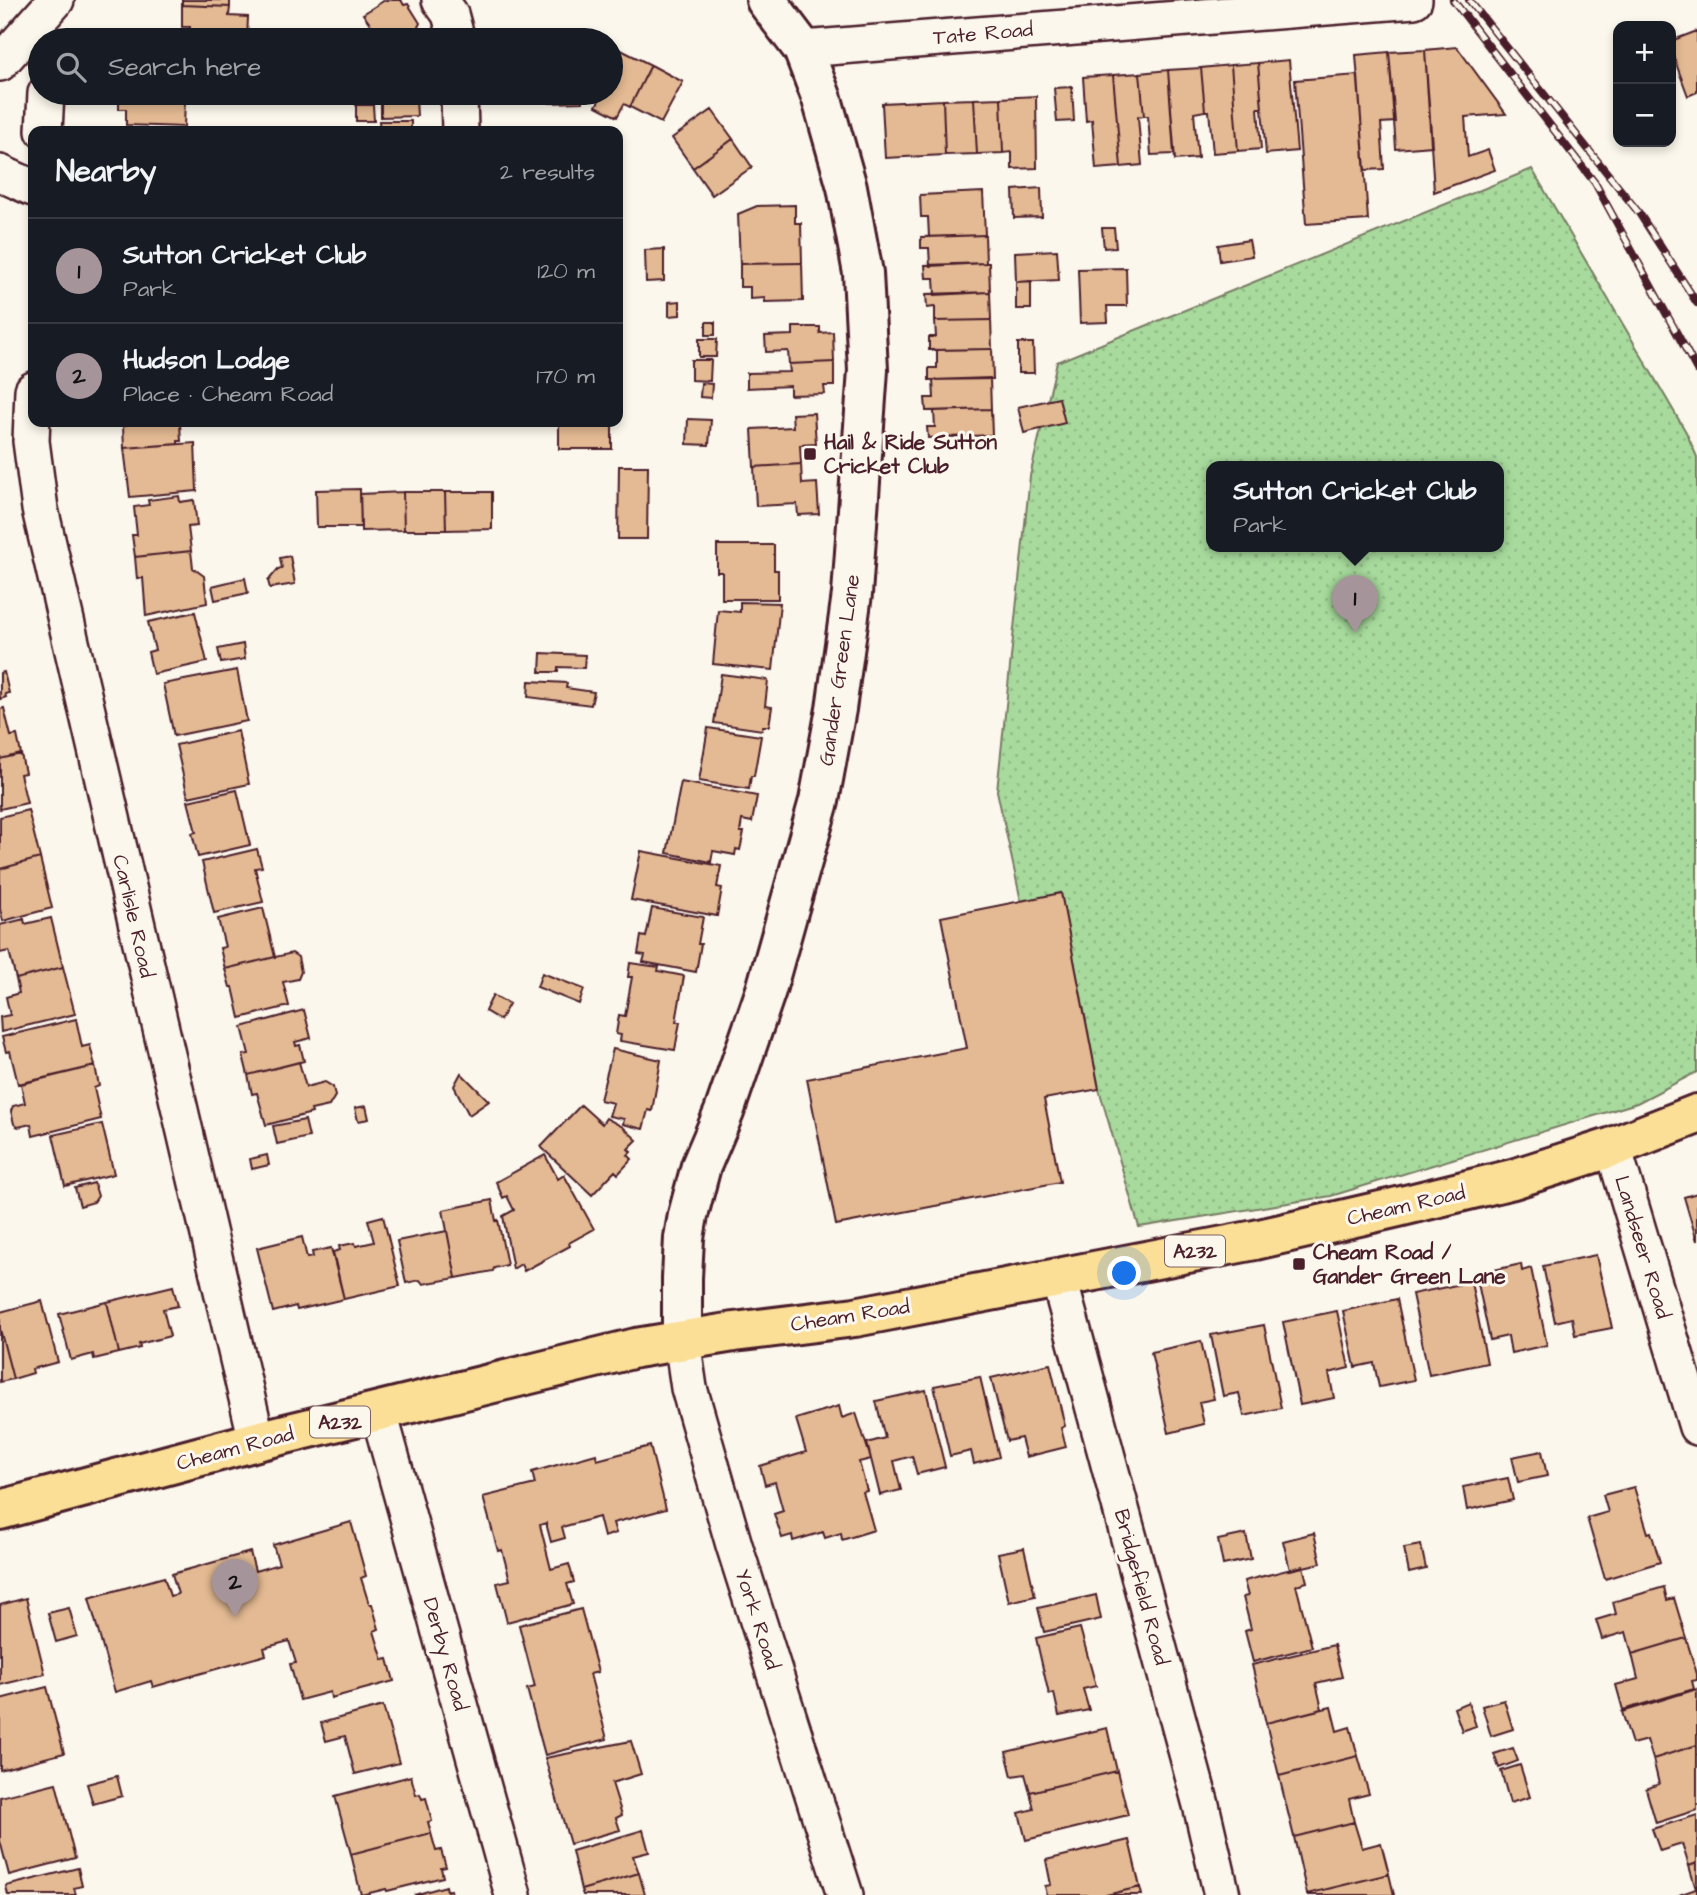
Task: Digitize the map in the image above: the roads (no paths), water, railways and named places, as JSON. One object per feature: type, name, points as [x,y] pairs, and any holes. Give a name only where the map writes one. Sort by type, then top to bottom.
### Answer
[{"type":"highway","name":"Cheam Road","points":[[0,1510],[257,1441],[636,1348],[855,1317],[1255,1240],[1398,1207],[1513,1178],[1613,1147],[1697,1114]]},
{"type":"street","points":[[41,28],[56,0]]},
{"type":"street","points":[[440,0],[450,14],[454,28]]},
{"type":"street","name":"Gander Green Lane","points":[[682,1340],[682,1278],[688,1215],[701,1166],[724,1112],[766,990],[819,801],[836,709],[852,594],[868,370],[863,273],[847,187],[822,99],[803,49],[766,0]]},
{"type":"street","name":"Tate Road","points":[[803,49],[1099,12],[1407,1]]},
{"type":"street","points":[[0,63],[28,43]]},
{"type":"street","points":[[44,126],[45,105]]},
{"type":"street","points":[[459,105],[460,126]]},
{"type":"street","points":[[0,173],[28,186]]},
{"type":"street","name":"Carlisle Road","points":[[32,427],[40,509],[257,1441]]},
{"type":"street","name":"Landseer Road","points":[[1613,1147],[1697,1427]]},
{"type":"street","name":"Bridgefield Road","points":[[1059,1279],[1201,1805],[1222,1895]]},
{"type":"street","name":"York Road","points":[[682,1340],[689,1388],[734,1545],[845,1895]]},
{"type":"street","name":"Derby Road","points":[[379,1413],[513,1895]]},
{"type":"railway","points":[[1453,0],[1595,183],[1697,370]]},
{"type":"railway","points":[[1469,0],[1639,213],[1697,303]]},
{"type":"place","name":"Hail & Ride Sutton Cricket Club","points":[[810,454]]},
{"type":"place","name":"Sutton Cricket Club","points":[[1355,633]]},
{"type":"place","name":"Cheam Road / Gander Green Lane","points":[[1299,1264]]},
{"type":"place","name":"Hudson Lodge","points":[[235,1617]]}]
